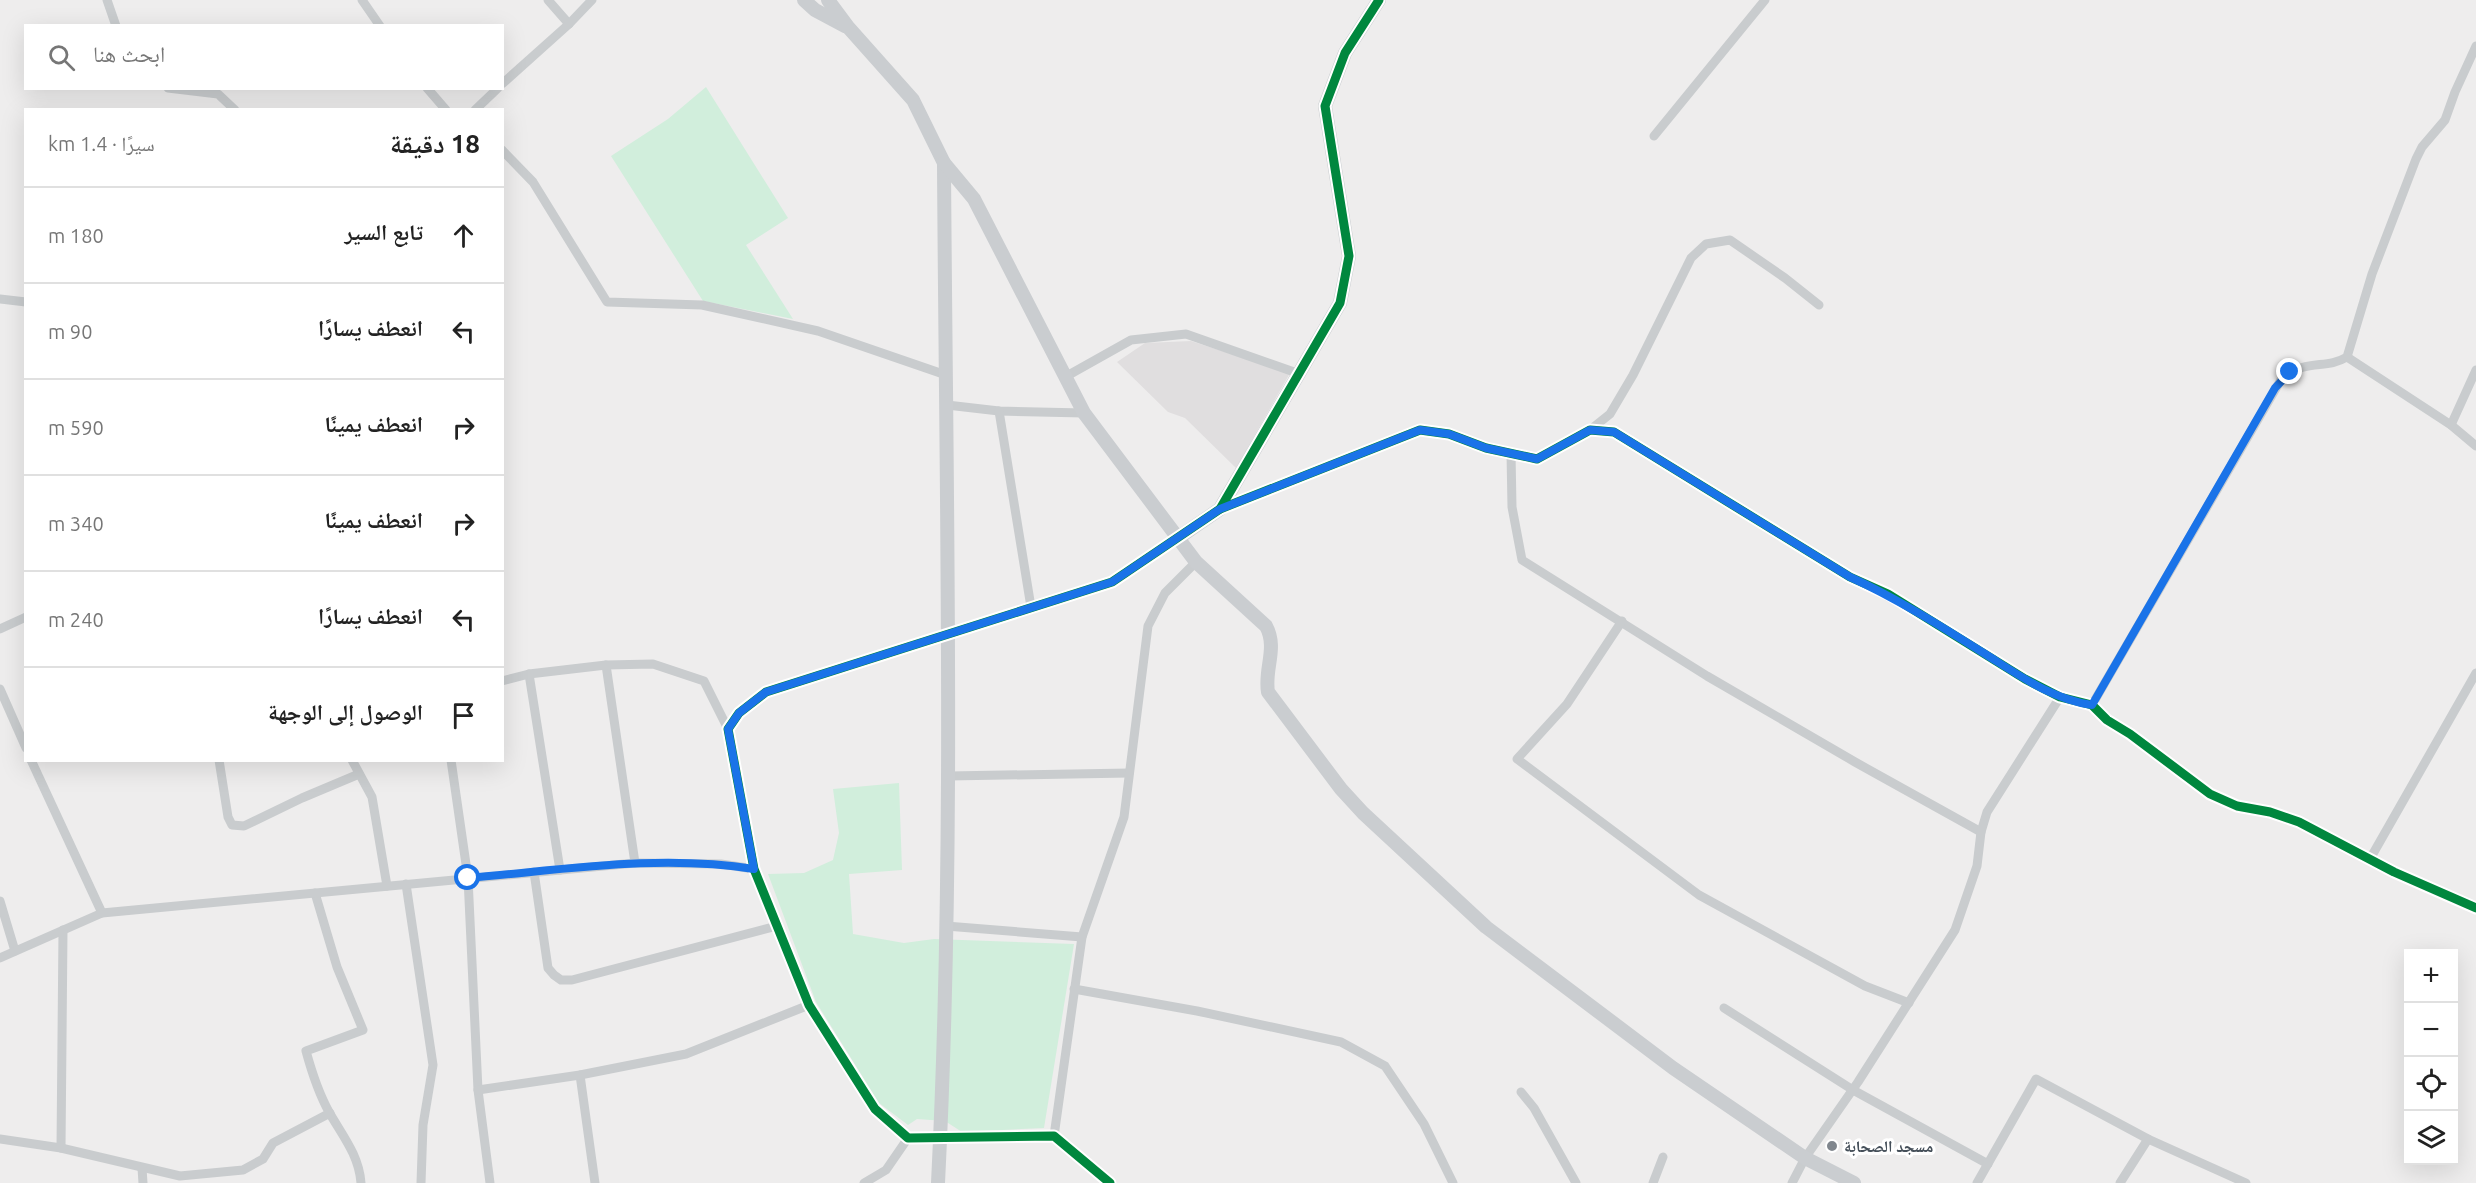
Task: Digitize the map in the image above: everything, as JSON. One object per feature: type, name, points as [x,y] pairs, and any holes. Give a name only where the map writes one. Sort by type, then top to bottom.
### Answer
[{"type":"street","points":[[107,0],[115,24]]},
{"type":"street","points":[[362,0],[379,24]]},
{"type":"street","points":[[548,0],[569,24]]},
{"type":"street","points":[[504,82],[569,24],[592,0]]},
{"type":"street","points":[[804,0],[815,10],[848,27]]},
{"type":"street","points":[[828,0],[848,27],[913,100],[944,163],[974,198],[1084,413],[1196,562],[1266,626],[1273,645],[1266,680],[1268,692],[1341,789],[1363,813],[1486,927],[1673,1068],[1805,1158],[1854,1183]]},
{"type":"street","points":[[1220,509],[1297,372],[1340,303],[1349,256],[1325,106],[1345,53],[1379,0]]},
{"type":"street","points":[[1654,136],[1765,0]]},
{"type":"street","points":[[2347,357],[2372,274],[2416,159],[2422,147],[2445,120],[2454,92],[2476,46]]},
{"type":"street","points":[[185,90],[218,94],[233,108]]},
{"type":"street","points":[[429,90],[444,108]]},
{"type":"street","points":[[477,108],[496,90]]},
{"type":"street","points":[[504,152],[533,182],[607,302],[702,305],[818,331],[946,375]]},
{"type":"street","points":[[938,1183],[949,776],[944,163]]},
{"type":"street","points":[[728,729],[739,713],[766,692],[1112,582],[1220,509],[1420,430],[1449,434],[1486,448],[1537,459],[1590,430],[1610,414],[1633,375],[1691,258],[1706,244],[1730,240],[1819,305]]},
{"type":"street","points":[[0,299],[24,302]]},
{"type":"street","points":[[1065,377],[1131,340],[1186,334],[1297,372]]},
{"type":"street","points":[[2347,357],[2451,425],[2476,446]]},
{"type":"street","points":[[2092,705],[2282,378],[2303,366],[2331,363],[2347,357]]},
{"type":"street","points":[[2451,425],[2476,370]]},
{"type":"street","points":[[947,405],[999,411],[1084,413]]},
{"type":"street","points":[[999,411],[1031,607]]},
{"type":"street","points":[[1590,430],[1614,432],[1850,577],[1888,594],[2025,679],[2060,697],[2092,705],[2107,720],[2130,734],[2210,794],[2237,806],[2270,812],[2299,822],[2370,859],[2476,908]]},
{"type":"street","points":[[1511,453],[1512,507],[1522,560],[1737,693],[1981,832]]},
{"type":"street","points":[[1053,1136],[1082,937],[1124,817],[1148,626],[1165,593],[1196,562]]},
{"type":"street","points":[[0,629],[24,618]]},
{"type":"street","points":[[1622,621],[1567,704],[1518,759],[1699,895],[1864,986],[1910,1003]]},
{"type":"street","points":[[504,680],[529,674],[606,665],[653,664],[704,681],[728,729],[754,869],[809,1005],[875,1109],[908,1138],[1053,1136],[1110,1183]]},
{"type":"street","points":[[606,665],[635,863]]},
{"type":"street","points":[[2370,859],[2476,673]]},
{"type":"street","points":[[529,674],[560,870]]},
{"type":"street","points":[[0,689],[24,743]]},
{"type":"street","points":[[1792,1183],[1805,1158],[1853,1090],[1955,930],[1977,866],[1981,832],[1987,812],[2060,697]]},
{"type":"street","points":[[33,762],[102,913]]},
{"type":"street","points":[[219,762],[228,817],[232,825],[237,827],[244,826],[359,774]]},
{"type":"street","points":[[353,762],[372,797],[387,886]]},
{"type":"street","points":[[452,762],[468,878],[478,1090],[490,1183]]},
{"type":"street","points":[[949,776],[1130,773]]},
{"type":"street","points":[[0,958],[102,913],[635,863],[721,864],[754,869]]},
{"type":"street","points":[[534,873],[548,968],[561,980],[572,980],[619,969],[777,926]]},
{"type":"street","points":[[406,884],[433,1065],[423,1125],[421,1183]]},
{"type":"street","points":[[315,893],[337,967],[363,1030],[306,1051],[313,1078],[330,1113],[352,1149],[360,1170],[361,1183]]},
{"type":"street","points":[[0,901],[15,951]]},
{"type":"street","points":[[946,926],[1082,937]]},
{"type":"street","points":[[62,1149],[63,930]]},
{"type":"street","points":[[1074,989],[1197,1011],[1341,1042],[1385,1066],[1424,1124],[1453,1183]]},
{"type":"street","points":[[478,1090],[580,1075],[686,1054],[809,1005]]},
{"type":"street","points":[[1724,1008],[1853,1090],[1988,1164]]},
{"type":"street","points":[[580,1075],[595,1183]]},
{"type":"street","points":[[1977,1183],[2036,1079],[2148,1139],[2246,1183]]},
{"type":"street","points":[[1521,1092],[1534,1108],[1576,1183]]},
{"type":"street","points":[[0,1139],[62,1149],[180,1176],[243,1170],[263,1159],[273,1143],[330,1113]]},
{"type":"street","points":[[864,1183],[886,1170],[908,1138]]},
{"type":"street","points":[[2120,1183],[2148,1139]]},
{"type":"street","points":[[1653,1183],[1663,1157]]},
{"type":"street","points":[[142,1168],[143,1183]]},
{"type":"shaded area","points":[[1191,341],[1290,373],[1236,468],[1185,418],[1168,412],[1117,362],[1145,343]]},
{"type":"green space","points":[[706,87],[788,218],[746,245],[793,319],[703,301],[611,156],[668,119]]},
{"type":"green space","points":[[899,783],[902,870],[849,874],[853,934],[904,943],[934,939],[1074,944],[1044,1128],[962,1132],[945,1121],[917,1119],[908,1125],[879,1103],[816,1002],[768,874],[804,873],[833,860],[839,833],[833,789]]},
{"type":"cycle path","points":[[1110,1183],[1054,1136],[908,1138],[875,1109],[809,1005],[754,869],[728,729],[739,713],[766,692],[1112,582],[1220,509],[1340,303],[1349,256],[1325,106],[1345,53],[1379,0]]},
{"type":"cycle path","points":[[1220,509],[1420,430],[1449,434],[1486,448],[1537,459],[1590,430],[1614,432],[1850,577],[1888,594],[2025,679],[2060,697],[2092,705],[2107,720],[2130,734],[2210,794],[2237,806],[2270,812],[2299,822],[2394,872],[2476,908]]},
{"type":"place","name":"مسجد الصحابة","points":[[1832,1146]]},
{"type":"route","points":[[468,878],[635,863],[721,864],[754,869],[728,729],[739,713],[766,692],[1112,582],[1220,509],[1420,430],[1449,434],[1486,448],[1537,459],[1590,430],[1614,432],[1850,577],[1888,594],[2025,679],[2074,703],[2092,705],[2275,388],[2290,372]]}]
